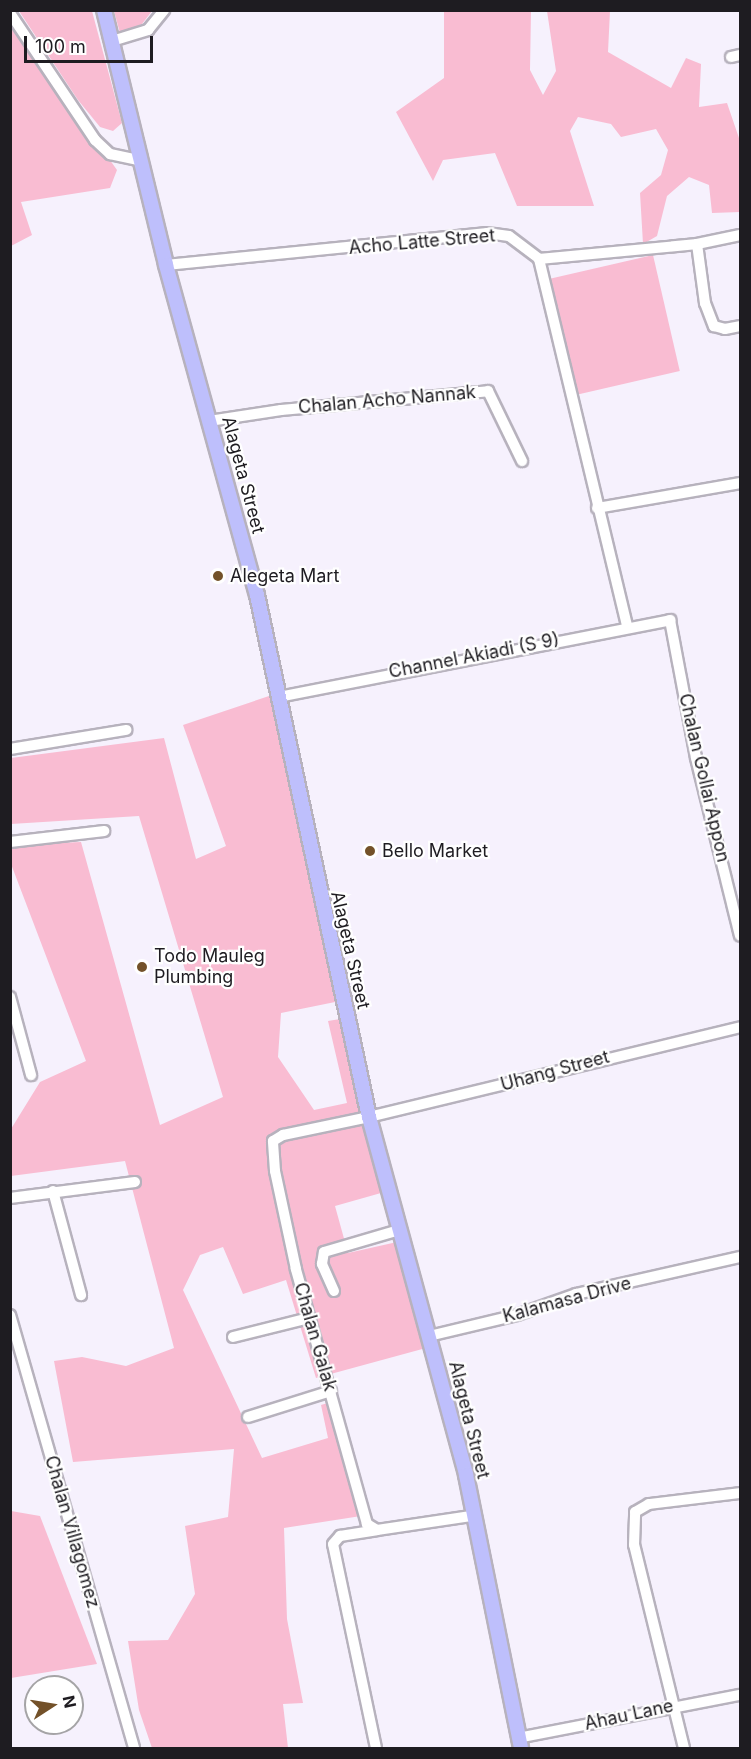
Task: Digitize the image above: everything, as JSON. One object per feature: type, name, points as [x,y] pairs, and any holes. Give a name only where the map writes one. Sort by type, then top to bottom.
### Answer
[{"type":"main road","name":"Alageta Street","points":[[104,10],[166,265],[248,561],[369,1118],[466,1475],[471,1516],[520,1743]]},
{"type":"street","points":[[112,41],[148,30],[164,10]]},
{"type":"street","points":[[10,13],[94,140],[110,154],[139,160]]},
{"type":"street","name":"Acho Latte Street","points":[[166,265],[487,233],[509,236],[539,259]]},
{"type":"street","points":[[627,626],[539,259],[697,244],[741,235]]},
{"type":"street","points":[[697,244],[705,303],[714,326],[725,329],[741,326]]},
{"type":"street","name":"Chalan Acho Nannak","points":[[209,421],[281,410],[488,391],[522,461]]},
{"type":"street","points":[[597,508],[741,483]]},
{"type":"street","name":"Channel Akiadi (S 9)","points":[[279,697],[627,626],[670,620]]},
{"type":"street","name":"Chalan Gollai Appon","points":[[670,620],[696,758],[741,936]]},
{"type":"street","points":[[10,749],[126,730]]},
{"type":"street","points":[[10,842],[104,831]]},
{"type":"street","points":[[10,997],[32,1075]]},
{"type":"street","name":"Uhang Street","points":[[369,1118],[741,1027]]},
{"type":"street","name":"Chalan Galak","points":[[369,1118],[283,1135],[272,1145],[282,1210],[309,1318],[367,1524],[376,1530]]},
{"type":"street","points":[[10,1198],[135,1182]]},
{"type":"street","points":[[53,1191],[81,1295]]},
{"type":"street","points":[[334,1291],[322,1264],[324,1252],[399,1230]]},
{"type":"street","name":"Kalamasa Drive","points":[[429,1336],[517,1315],[576,1294],[741,1257]]},
{"type":"street","name":"Chalan Villagomez","points":[[10,1315],[129,1748]]},
{"type":"street","points":[[233,1337],[309,1318]]},
{"type":"street","points":[[248,1417],[331,1391]]},
{"type":"street","points":[[684,1749],[634,1545],[635,1512],[649,1504],[741,1493]]},
{"type":"street","points":[[376,1749],[333,1544],[340,1536],[471,1516]]},
{"type":"street","name":"Ahau Lane","points":[[520,1743],[675,1705],[741,1695]]},
{"type":"shaded area","points":[[114,10],[152,11],[142,24],[120,33]]},
{"type":"shaded area","points":[[19,11],[92,11],[122,123],[113,131],[100,127],[78,100]]},
{"type":"shaded area","points":[[444,11],[531,11],[530,70],[543,95],[556,71],[547,11],[610,11],[608,52],[671,88],[686,58],[701,64],[699,107],[727,103],[740,141],[740,212],[712,213],[709,185],[689,177],[667,196],[657,236],[643,244],[640,193],[661,175],[668,150],[656,129],[621,137],[611,124],[578,117],[570,131],[594,206],[517,206],[495,153],[443,160],[433,181],[396,112],[444,78]]},
{"type":"shaded area","points":[[10,19],[117,170],[110,188],[21,202],[32,235],[11,246]]},
{"type":"shaded area","points":[[653,255],[680,371],[575,395],[548,279]]},
{"type":"shaded area","points":[[278,693],[340,1001],[281,1013],[278,1057],[314,1110],[347,1103],[328,1021],[340,1019],[381,1193],[335,1206],[348,1253],[397,1242],[426,1348],[316,1378],[286,1280],[243,1294],[223,1247],[200,1255],[183,1290],[262,1458],[328,1438],[321,1405],[331,1402],[361,1516],[284,1528],[287,1619],[303,1703],[283,1704],[288,1748],[152,1748],[139,1710],[128,1641],[168,1640],[195,1594],[185,1526],[228,1517],[234,1449],[73,1462],[54,1361],[82,1357],[126,1366],[174,1348],[125,1161],[11,1176],[11,1129],[40,1082],[86,1061],[11,864],[11,845],[81,842],[160,1125],[223,1097],[139,816],[11,824],[11,758],[164,738],[196,859],[226,846],[183,725]]},
{"type":"shaded area","points":[[11,1511],[40,1516],[97,1664],[11,1678]]},
{"type":"place","name":"Alegeta Mart","points":[[218,576]]},
{"type":"place","name":"Bello Market","points":[[370,851]]},
{"type":"place","name":"Todo Mauleg Plumbing","points":[[142,967]]}]
